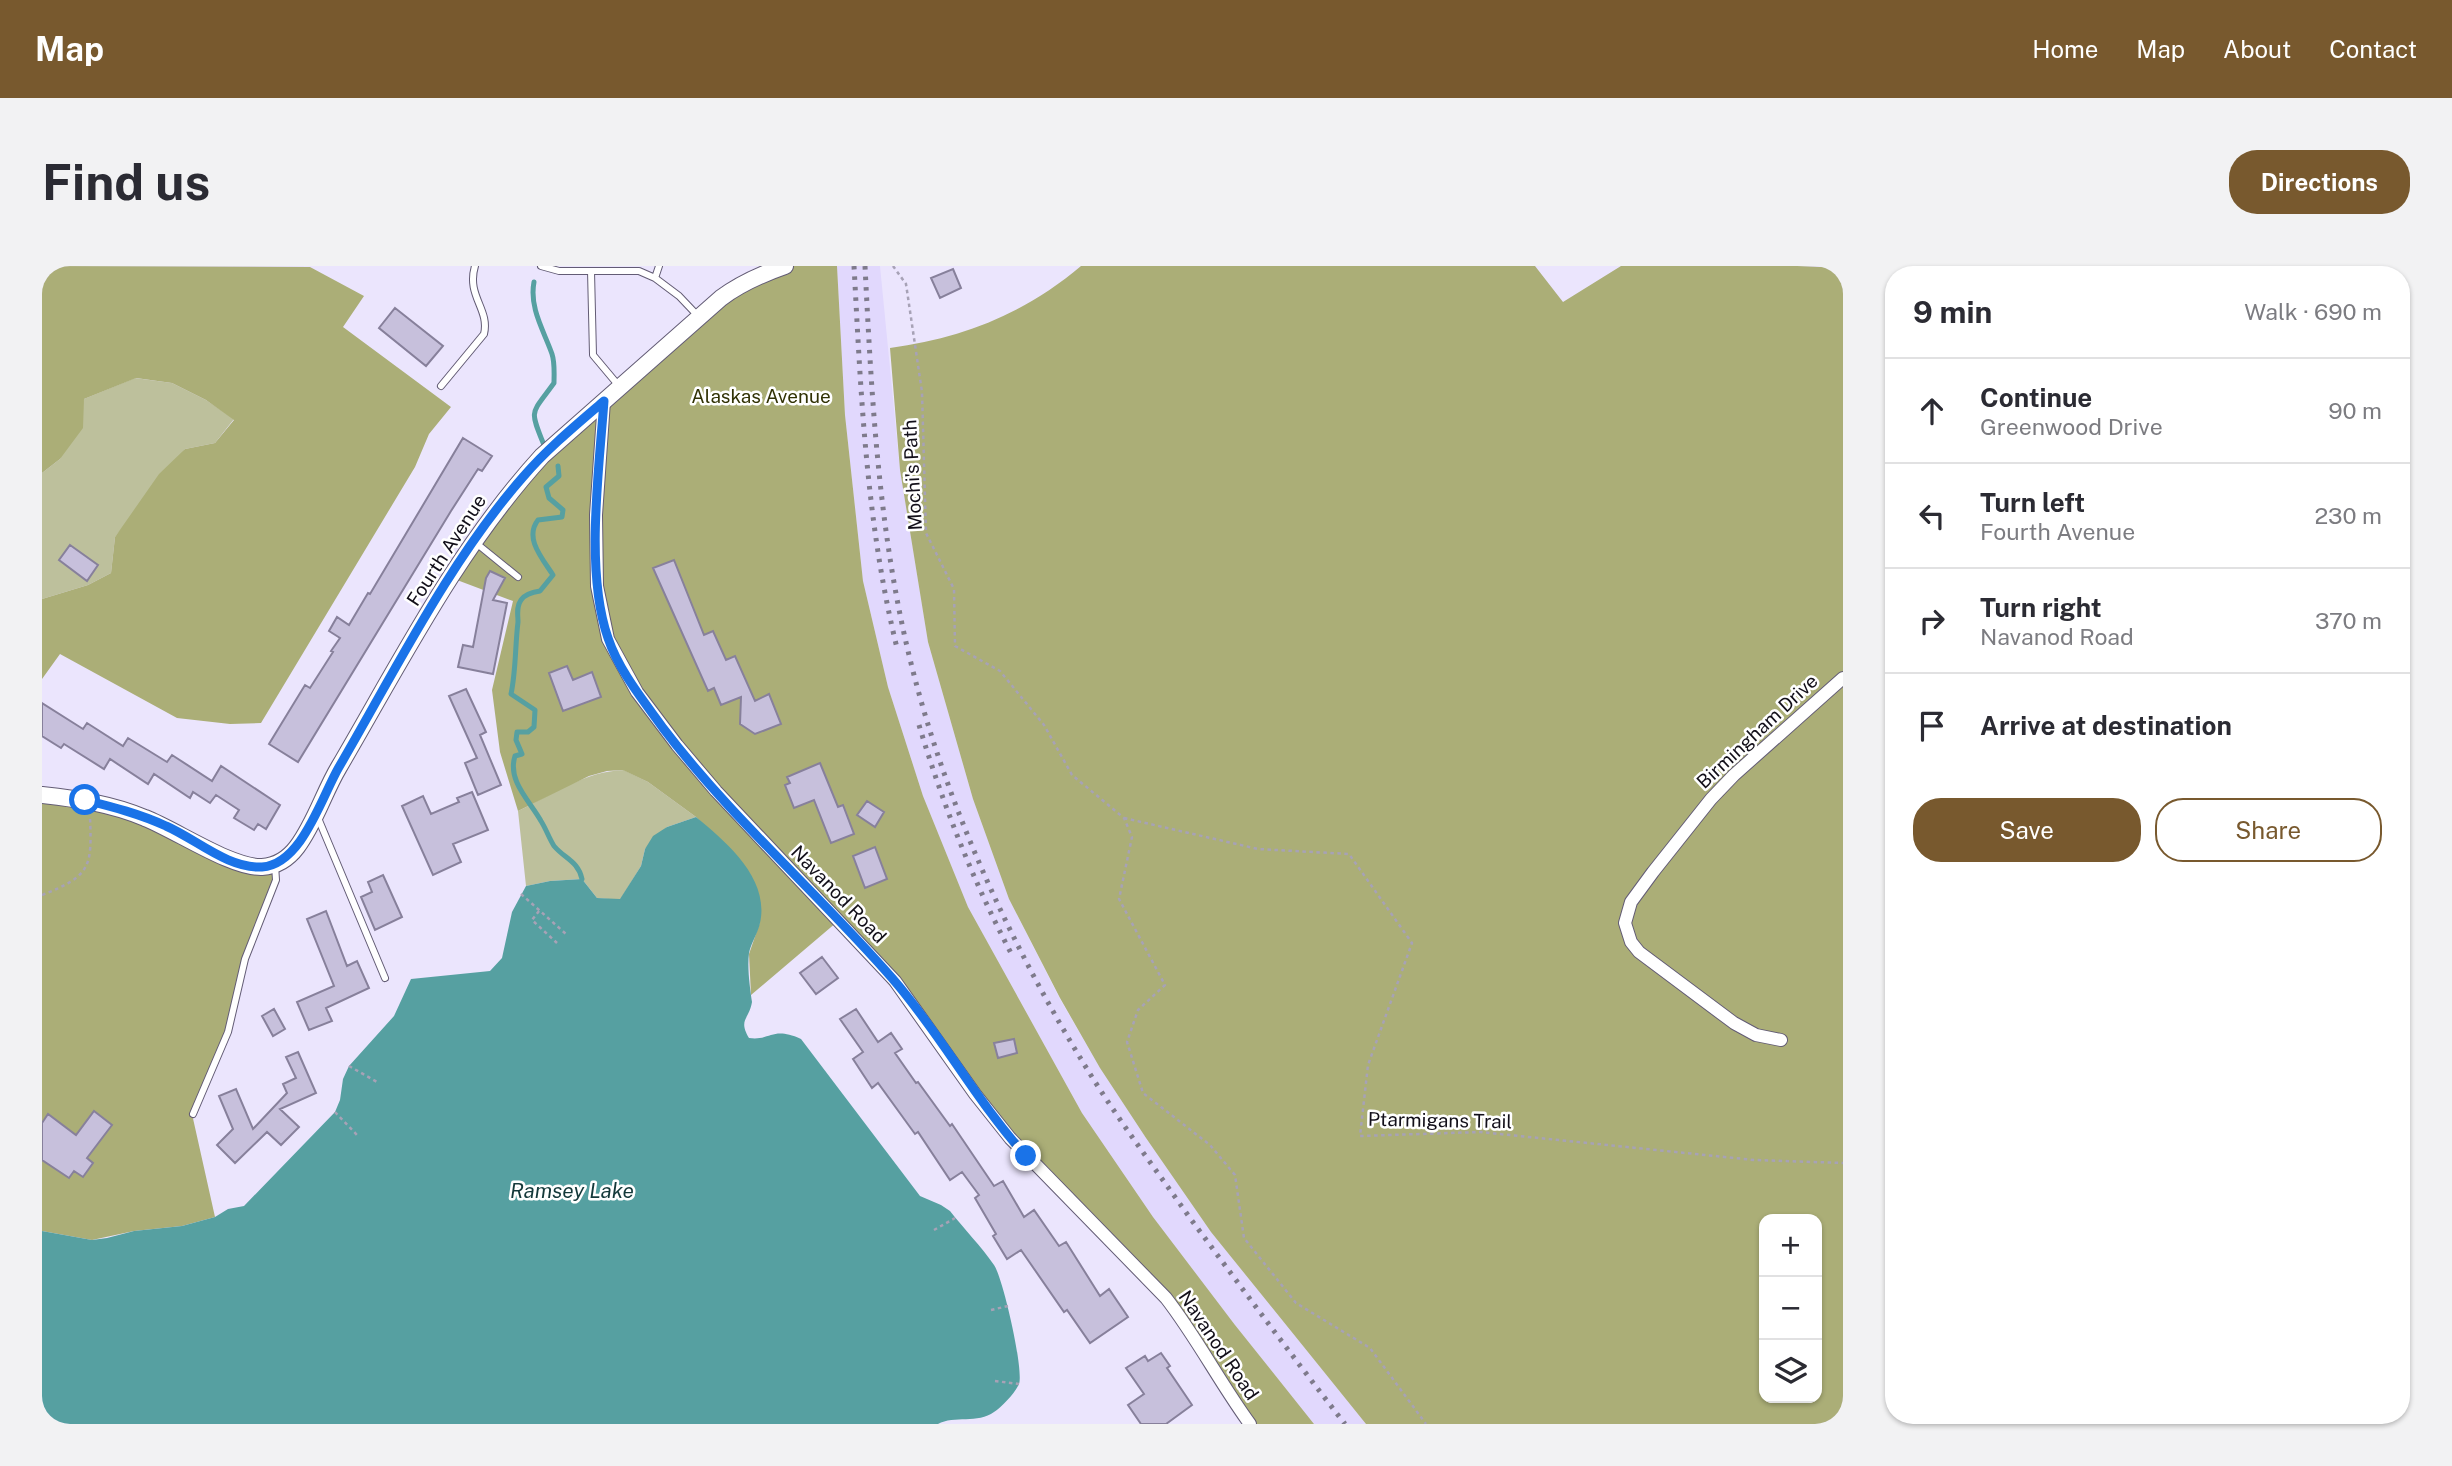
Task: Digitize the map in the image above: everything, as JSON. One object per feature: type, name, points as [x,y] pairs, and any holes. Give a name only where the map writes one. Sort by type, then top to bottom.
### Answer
[{"type":"street","name":"Fourth Avenue","points":[[275,865],[296,848],[327,788],[441,593],[474,542],[507,496],[541,456],[698,316],[737,286],[785,266]]},
{"type":"street","name":"Navanod Road","points":[[604,401],[596,515],[597,586],[608,639],[637,692],[716,791],[895,981],[975,1094],[1010,1138],[1166,1298],[1184,1321],[1225,1390],[1250,1424]]},
{"type":"street","name":"Birmingham Drive","points":[[1781,1040],[1756,1035],[1639,952],[1626,933],[1625,923],[1631,902],[1711,799],[1734,775],[1843,678]]},
{"type":"street","points":[[42,795],[112,806],[167,827],[235,862],[250,866],[275,865]]},
{"type":"lane","points":[[441,386],[484,334],[486,324],[473,290],[472,275],[475,266]]},
{"type":"lane","points":[[541,266],[559,271],[639,271],[655,278],[679,296],[698,316]]},
{"type":"lane","points":[[655,278],[659,266]]},
{"type":"lane","points":[[591,271],[593,355],[620,387]]},
{"type":"lane","points":[[474,542],[519,576]]},
{"type":"lane","points":[[315,811],[385,978]]},
{"type":"lane","points":[[193,1114],[228,1032],[245,960],[276,880],[275,865]]},
{"type":"path","name":"Mochi's Path","points":[[893,266],[906,284],[922,393],[926,533],[954,589],[955,646],[1000,671],[1044,725],[1072,775],[1124,818]]},
{"type":"path","points":[[42,895],[67,885],[86,869],[92,852],[89,801]]},
{"type":"path","name":"Ptarmigans Trail","points":[[1124,818],[1258,849],[1349,854],[1412,943],[1368,1065],[1360,1136],[1480,1132],[1754,1160],[1843,1163]]},
{"type":"path","points":[[1124,818],[1132,837],[1119,900],[1165,985],[1138,1010],[1127,1042],[1143,1093],[1210,1145],[1235,1175],[1244,1237],[1296,1303],[1370,1348],[1426,1424]]},
{"type":"path","points":[[522,894],[566,934]]},
{"type":"path","points":[[540,911],[532,920],[557,943]]},
{"type":"path","points":[[349,1066],[377,1082]]},
{"type":"path","points":[[335,1112],[357,1135]]},
{"type":"path","points":[[934,1230],[955,1218]]},
{"type":"path","points":[[991,1310],[1008,1307]]},
{"type":"path","points":[[995,1381],[1019,1384]]},
{"type":"shaded area","points":[[837,266],[880,266],[900,470],[928,642],[973,799],[1009,899],[1060,999],[1100,1068],[1146,1138],[1211,1232],[1366,1424],[1314,1424],[1235,1325],[1153,1217],[1082,1113],[968,907],[923,796],[888,687],[863,581],[845,415]]},
{"type":"shaded area","points":[[135,378],[172,383],[206,400],[234,419],[215,443],[185,449],[115,537],[111,573],[88,585],[42,599],[42,473],[60,459],[84,399]]},
{"type":"shaded area","points":[[624,770],[648,782],[696,817],[667,827],[645,849],[641,866],[620,900],[597,898],[582,879],[526,886],[518,811],[582,779]]},
{"type":"green space","points":[[42,266],[310,267],[364,296],[343,327],[451,407],[429,434],[415,467],[261,723],[230,724],[177,718],[60,654],[42,679],[42,599],[88,585],[111,573],[115,537],[159,474],[185,449],[215,443],[234,420],[206,400],[172,383],[136,378],[84,399],[83,428],[60,459],[42,473]]},
{"type":"green space","name":"Alaskas Avenue","points":[[782,266],[837,266],[845,415],[863,581],[888,687],[923,796],[968,907],[1082,1113],[1153,1217],[1314,1424],[1249,1424],[1183,1322],[1066,1198],[837,922],[751,995],[749,954],[760,922],[734,853],[696,817],[648,782],[623,770],[589,776],[518,811],[500,752],[492,690],[513,601],[449,577],[506,495],[697,316]]},
{"type":"green space","points":[[1081,266],[1535,266],[1563,302],[1621,266],[1843,268],[1843,1424],[1366,1424],[1211,1232],[1100,1068],[1009,899],[973,799],[928,642],[900,470],[890,348],[943,338],[967,330],[992,321],[1037,298]]},
{"type":"green space","points":[[42,793],[86,799],[221,855],[275,864],[275,880],[257,926],[227,1031],[192,1114],[215,1217],[182,1226],[134,1231],[92,1240],[42,1231]]},
{"type":"water","name":"Ramsey Lake","points":[[696,817],[743,862],[758,891],[760,923],[748,959],[752,1002],[744,1023],[749,1038],[784,1034],[801,1039],[920,1196],[950,1211],[994,1265],[1012,1324],[1020,1375],[1017,1388],[1001,1407],[981,1418],[951,1420],[938,1424],[42,1424],[42,1231],[92,1240],[134,1231],[182,1226],[244,1206],[335,1112],[349,1066],[394,1016],[411,979],[490,971],[502,958],[512,912],[526,886],[582,879],[597,898],[620,899],[641,866],[645,849],[653,836],[667,827]]},
{"type":"building","points":[[953,269],[961,288],[940,298],[931,278]]},
{"type":"building","points":[[395,308],[443,346],[426,366],[379,328]]},
{"type":"building","points":[[463,438],[492,456],[482,471],[478,469],[451,511],[298,762],[269,744],[305,685],[310,688],[333,652],[331,651],[340,638],[329,631],[337,617],[349,625]]},
{"type":"building","points":[[70,545],[98,565],[87,581],[59,560]]},
{"type":"building","points":[[674,560],[704,635],[713,631],[726,660],[735,656],[755,701],[769,694],[781,724],[755,734],[740,724],[741,697],[721,705],[714,688],[708,691],[653,568]]},
{"type":"building","points":[[490,571],[505,578],[493,600],[507,603],[493,674],[458,667],[463,645],[473,647],[486,578]]},
{"type":"building","points":[[567,666],[573,680],[592,672],[601,697],[563,711],[549,673]]},
{"type":"building","points":[[466,689],[486,732],[480,735],[501,785],[478,795],[465,763],[477,758],[449,696]]},
{"type":"building","points":[[42,703],[83,729],[87,723],[123,746],[128,738],[167,762],[172,755],[212,781],[221,766],[280,805],[266,829],[258,824],[254,830],[234,818],[239,810],[216,795],[210,803],[193,792],[190,798],[154,774],[148,784],[110,759],[104,769],[64,744],[61,748],[42,736]]},
{"type":"building","points":[[820,763],[838,807],[843,805],[854,834],[831,843],[814,800],[794,808],[785,785],[790,783],[787,777]]},
{"type":"building","points":[[472,792],[488,830],[453,844],[461,862],[433,875],[402,806],[423,796],[431,814],[459,802],[457,798]]},
{"type":"building","points":[[867,801],[884,812],[875,827],[857,815]]},
{"type":"building","points":[[875,847],[887,879],[865,888],[853,856]]},
{"type":"building","points":[[383,875],[402,917],[375,930],[361,897],[372,892],[368,882]]},
{"type":"building","points":[[326,911],[347,966],[357,961],[369,988],[326,1008],[332,1021],[309,1030],[297,1002],[334,986],[307,919]]},
{"type":"building","points":[[822,957],[838,978],[816,994],[800,973]]},
{"type":"building","points":[[274,1009],[285,1029],[273,1036],[262,1016]]},
{"type":"building","points":[[856,1009],[878,1042],[891,1033],[902,1049],[895,1053],[950,1126],[952,1124],[994,1186],[1003,1181],[1024,1217],[1034,1210],[1059,1246],[1066,1242],[1100,1296],[1109,1289],[1128,1317],[1090,1343],[1067,1310],[1064,1312],[1021,1250],[1007,1259],[975,1198],[979,1195],[962,1172],[950,1180],[918,1132],[915,1134],[878,1083],[872,1088],[853,1059],[863,1052],[840,1019]]},
{"type":"building","points":[[1014,1039],[1017,1053],[998,1058],[994,1043]]},
{"type":"building","points":[[298,1052],[316,1093],[280,1109],[299,1127],[281,1145],[267,1132],[235,1163],[217,1145],[233,1129],[219,1096],[236,1089],[253,1129],[287,1093],[283,1084],[296,1078],[286,1057]]},
{"type":"building","points":[[94,1111],[112,1125],[87,1158],[93,1163],[83,1177],[74,1171],[69,1178],[42,1160],[42,1123],[48,1114],[76,1135]]},
{"type":"building","points":[[1161,1353],[1170,1366],[1167,1368],[1192,1405],[1166,1424],[1141,1424],[1128,1405],[1144,1394],[1126,1368],[1145,1356],[1148,1361]]},
{"type":"waterway","points":[[534,282],[535,310],[554,365],[554,383],[535,412],[536,424],[544,445]]},
{"type":"waterway","points":[[558,466],[559,476],[546,487],[549,498],[563,510],[562,517],[538,520],[533,534],[536,548],[553,575],[540,591],[523,598],[518,608],[511,694],[535,710],[534,727],[528,732],[517,732],[516,740],[522,754],[515,756],[513,765],[521,790],[554,846],[574,864],[582,879]]},
{"type":"railway","points":[[854,266],[866,458],[878,553],[897,648]]},
{"type":"railway","points":[[865,266],[879,472],[902,625],[928,726],[964,826],[1007,924],[1057,1019],[1096,1084],[1190,1218],[1345,1424]]},
{"type":"railway","points":[[919,725],[960,842],[1012,955]]},
{"type":"route","points":[[85,800],[142,816],[235,862],[262,867],[283,861],[303,838],[327,788],[441,593],[474,542],[507,496],[541,456],[604,401],[596,515],[597,586],[608,639],[619,662],[637,692],[716,791],[895,981],[975,1094],[1026,1156]]}]
